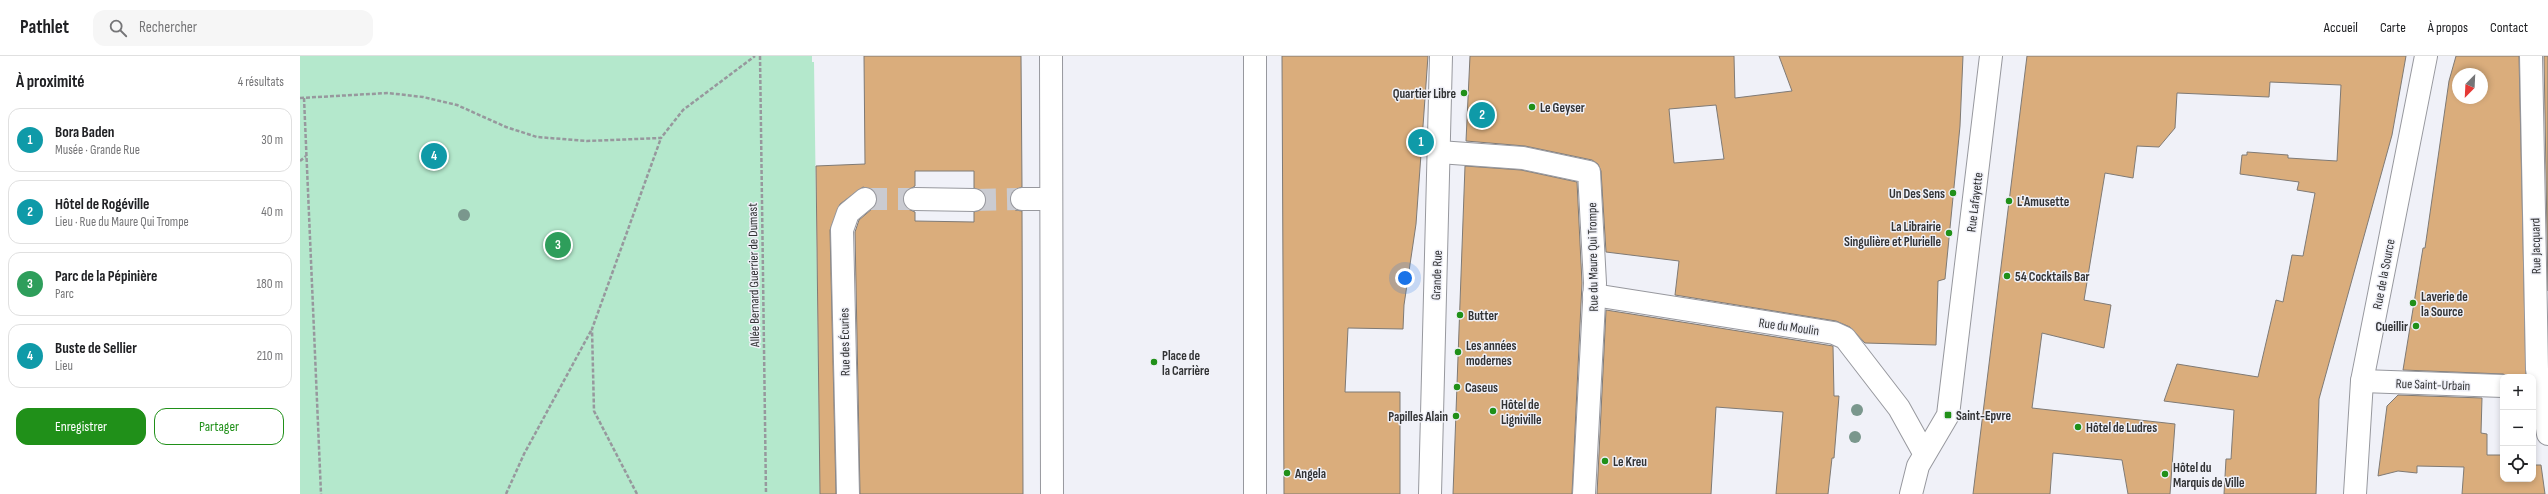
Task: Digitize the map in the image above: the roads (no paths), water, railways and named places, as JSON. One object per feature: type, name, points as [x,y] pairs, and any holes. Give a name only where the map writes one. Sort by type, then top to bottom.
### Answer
[{"type":"street","points":[[1051,56],[1052,494]]},
{"type":"street","points":[[1255,56],[1255,494]]},
{"type":"street","name":"Grande Rue","points":[[1430,494],[1441,56]]},
{"type":"street","name":"Rue Lafayette","points":[[1911,494],[1918,466],[1924,453],[1948,415],[1991,56]]},
{"type":"street","name":"Rue de la Source","points":[[2355,494],[2362,382],[2426,56]]},
{"type":"street","name":"Rue Jacquard","points":[[2531,56],[2536,374]]},
{"type":"street","name":"Rue du Maure Qui Trompe","points":[[1439,152],[1523,158],[1589,172],[1595,249],[1584,494]]},
{"type":"street","points":[[915,199],[974,200]]},
{"type":"street","points":[[1022,200],[1051,199]]},
{"type":"street","name":"Rue des Écuries","points":[[848,494],[842,230],[848,213],[865,200]]},
{"type":"street","name":"Rue du Moulin","points":[[1594,295],[1834,333],[1845,338],[1899,408],[1924,453]]},
{"type":"street","name":"Rue Saint-Urbain","points":[[2362,382],[2500,386]]},
{"type":"street","name":"Rue Jacquard","points":[[2536,387],[2548,434]]},
{"type":"tunnel","points":[[865,199],[915,199]]},
{"type":"tunnel","points":[[974,200],[1022,199]]},
{"type":"place","name":"Quartier Libre","points":[[1464,93]]},
{"type":"place","name":"Le Geyser","points":[[1532,107]]},
{"type":"place","name":"Hôtel de Rogéville","points":[[1482,115]]},
{"type":"place","name":"Bora Baden","points":[[1421,142]]},
{"type":"place","name":"Buste de Sellier","points":[[434,156]]},
{"type":"place","name":"Un Des Sens","points":[[1953,193]]},
{"type":"place","name":"L'Amusette","points":[[2009,201]]},
{"type":"place","name":"La Librairie Singulière et Plurielle","points":[[1949,233]]},
{"type":"place","name":"Parc de la Pépinière","points":[[558,245]]},
{"type":"place","name":"54 Cocktails Bar","points":[[2007,276]]},
{"type":"place","name":"Laverie de la Source","points":[[2413,303]]},
{"type":"place","name":"Butter","points":[[1460,315]]},
{"type":"place","name":"Cueillir","points":[[2416,326]]},
{"type":"place","name":"Les années modernes","points":[[1458,352]]},
{"type":"place","name":"Place de la Carrière","points":[[1154,362]]},
{"type":"place","name":"Caseus","points":[[1457,387]]},
{"type":"place","name":"Hôtel de Ligniville","points":[[1493,411]]},
{"type":"place","name":"Saint-Epvre","points":[[1948,415]]},
{"type":"place","name":"Papilles Alain","points":[[1456,416]]},
{"type":"place","name":"Hôtel de Ludres","points":[[2078,427]]},
{"type":"place","name":"Le Kreu","points":[[1605,461]]},
{"type":"place","name":"Angela","points":[[1287,473]]},
{"type":"place","name":"Hôtel du Marquis de Ville","points":[[2165,474]]}]
